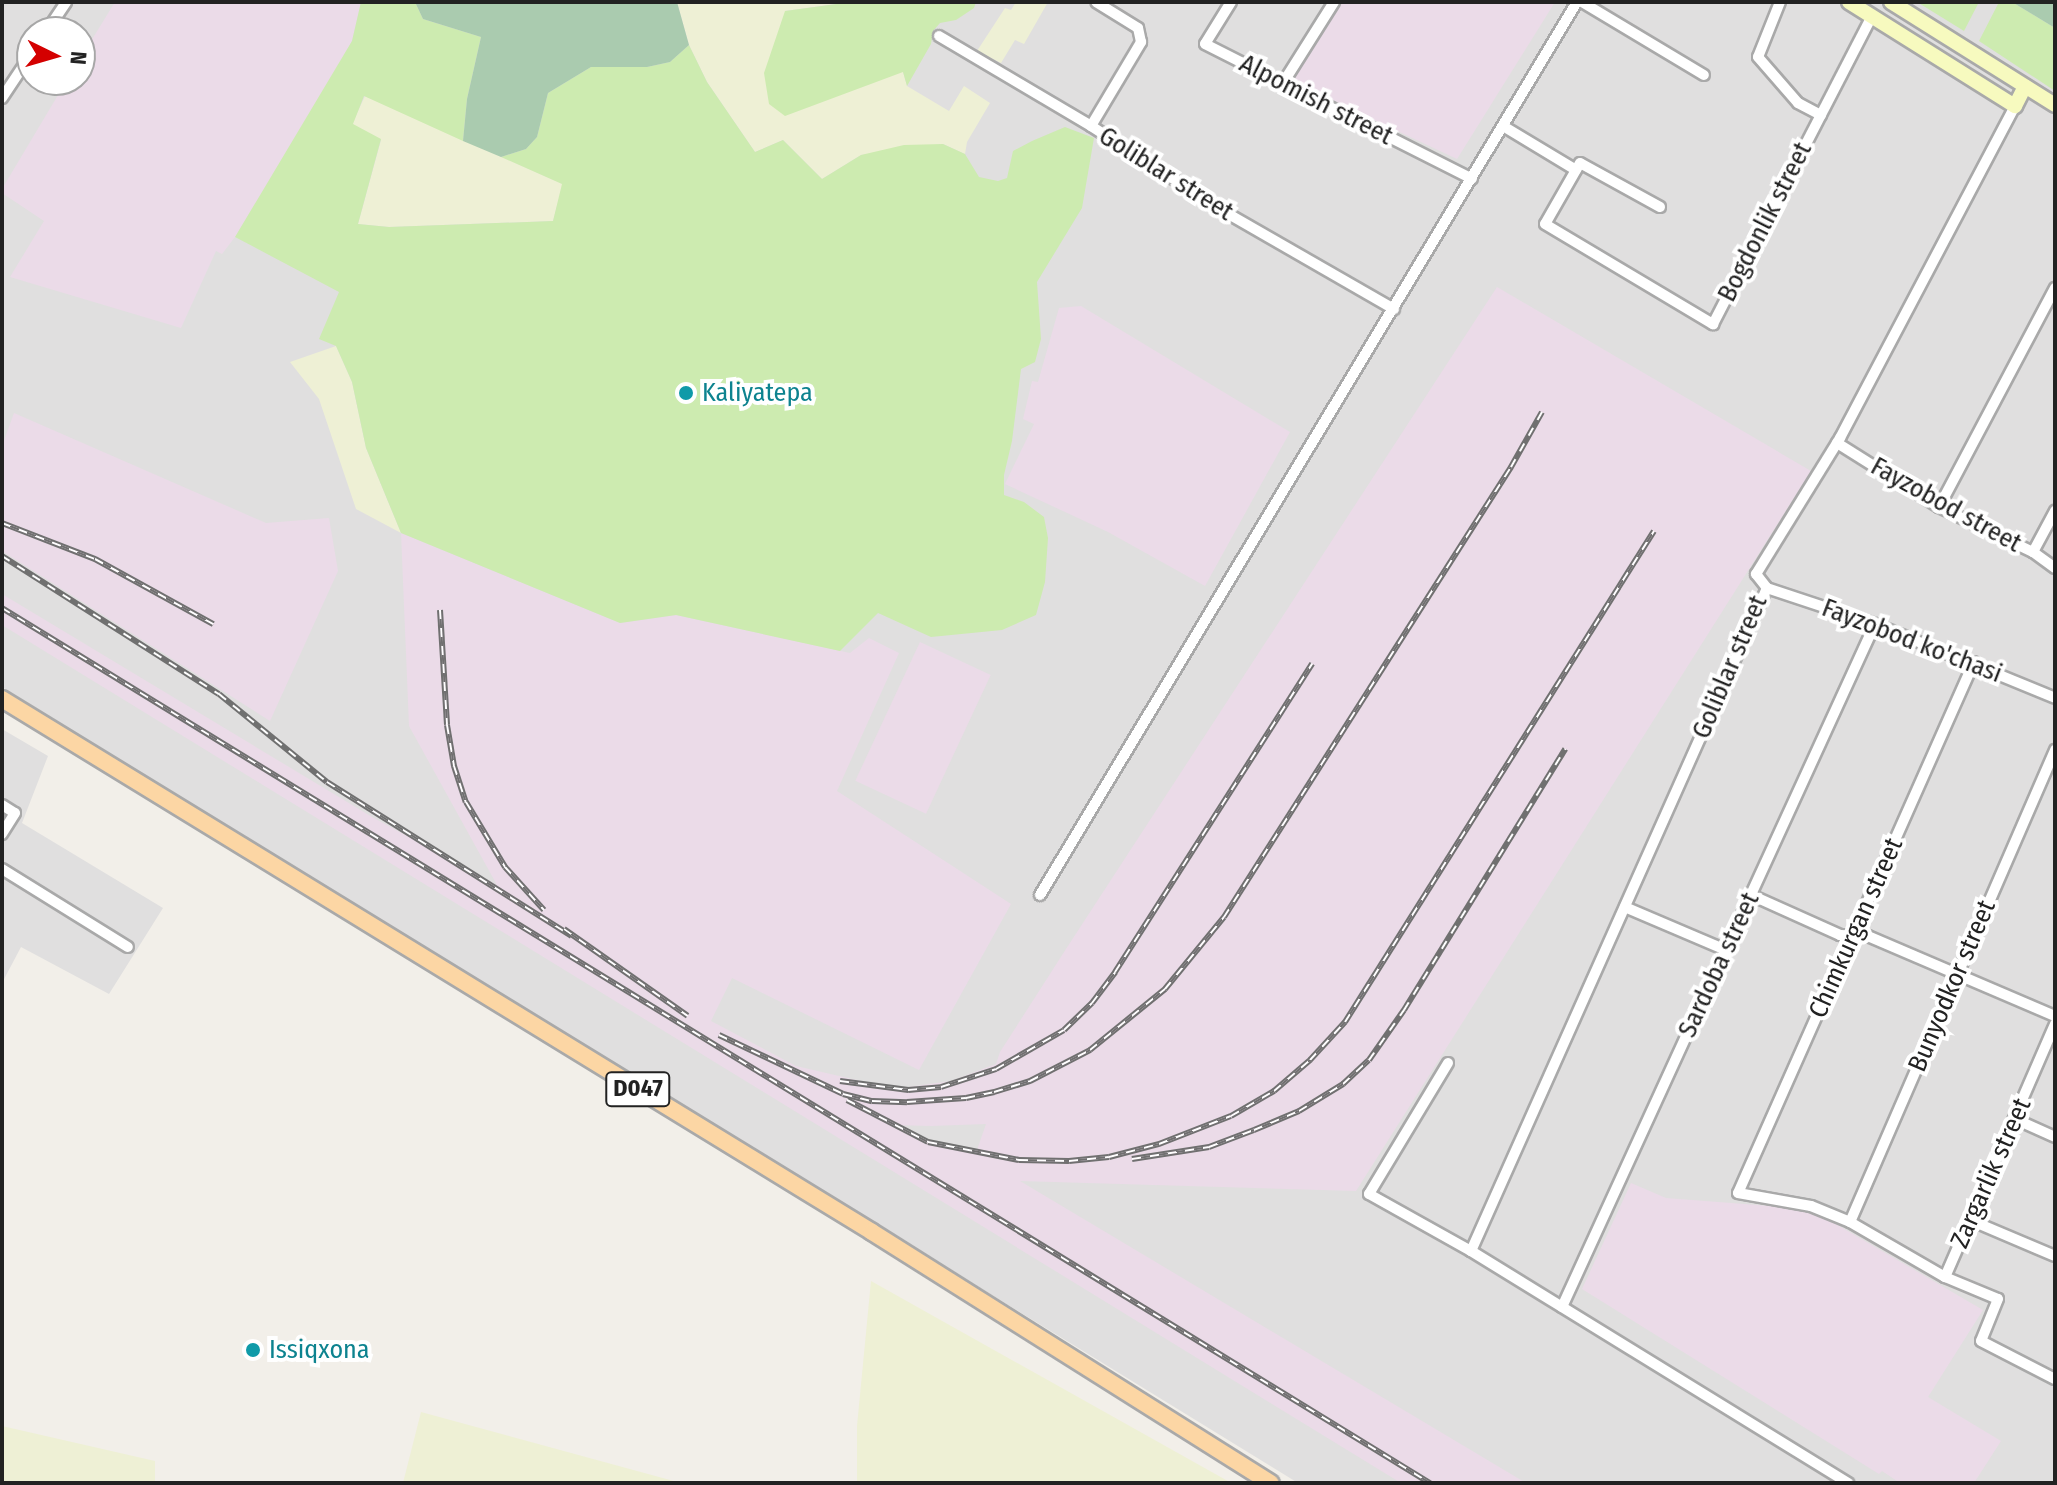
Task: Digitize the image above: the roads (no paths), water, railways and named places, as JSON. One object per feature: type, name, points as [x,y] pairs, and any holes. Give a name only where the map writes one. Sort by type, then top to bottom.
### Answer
[{"type":"main road","points":[[1849,2],[2015,106],[2025,86]]},
{"type":"main road","points":[[1891,2],[2055,105]]},
{"type":"main road","name":"D047","points":[[2,699],[872,1232],[1271,1483]]},
{"type":"street","name":"Alpomish street","points":[[1231,2],[1205,44],[1472,179]]},
{"type":"street","points":[[1283,83],[1334,2]]},
{"type":"street","points":[[1040,895],[1580,2],[1704,75]]},
{"type":"street","points":[[1780,2],[1758,57],[1798,103],[1821,115]]},
{"type":"street","points":[[1091,126],[1141,42],[1138,28],[1099,3]]},
{"type":"street","name":"Bogdonlik street","points":[[1576,170],[1545,224],[1713,324],[1872,16]]},
{"type":"street","name":"Goliblar street","points":[[939,36],[1091,126],[1225,212],[1394,309]]},
{"type":"street","points":[[2,98],[16,77]]},
{"type":"street","name":"Goliblar street","points":[[1471,1251],[1767,588],[1756,574],[1837,443],[2015,106]]},
{"type":"street","points":[[1503,126],[1576,170],[1580,163],[1660,207]]},
{"type":"street","points":[[1939,507],[2055,288]]},
{"type":"street","name":"Fayzobod street","points":[[1837,443],[1939,507],[2033,552],[2055,568]]},
{"type":"street","points":[[2033,552],[2055,511]]},
{"type":"street","name":"Fayzobod ko'chasi","points":[[1767,588],[1875,624],[1974,662],[2055,698]]},
{"type":"street","name":"Sardoba street","points":[[1562,1307],[1875,624]]},
{"type":"street","name":"Chimkurgan street","points":[[1850,1222],[1811,1206],[1738,1193],[1974,662]]},
{"type":"street","name":"Bunyodkor street","points":[[1850,1222],[2055,750]]},
{"type":"street","points":[[2,805],[15,813],[2,834]]},
{"type":"street","points":[[2,869],[128,947]]},
{"type":"street","points":[[1751,895],[1840,935],[1854,934],[2055,1016]]},
{"type":"street","points":[[1625,907],[1726,950]]},
{"type":"street","name":"Zargarlik street","points":[[1945,1277],[2055,1024]]},
{"type":"street","points":[[1448,1063],[1369,1194],[1471,1251],[1848,1483]]},
{"type":"street","points":[[2015,1119],[2055,1137]]},
{"type":"street","points":[[1970,1220],[2055,1256]]},
{"type":"street","points":[[1850,1222],[1945,1277],[1998,1299],[1981,1341],[2055,1379]]},
{"type":"railway","points":[[719,1035],[843,1094],[872,1101],[966,1098],[994,1092],[1030,1081],[1090,1050],[1165,989],[1224,917],[1511,467],[1542,412]]},
{"type":"railway","points":[[2,523],[95,559],[213,624]]},
{"type":"railway","points":[[847,1100],[928,1142],[1019,1160],[1069,1161],[1109,1157],[1159,1144],[1231,1116],[1274,1091],[1310,1060],[1345,1022],[1654,531]]},
{"type":"railway","points":[[2,556],[219,694],[327,782],[572,936]]},
{"type":"railway","points":[[2,608],[1430,1483]]},
{"type":"railway","points":[[440,610],[447,725],[454,766],[466,802],[505,867],[544,910]]},
{"type":"railway","points":[[840,1081],[908,1090],[941,1087],[996,1069],[1064,1030],[1092,1003],[1115,972],[1312,664]]},
{"type":"railway","points":[[1132,1159],[1209,1147],[1254,1130],[1299,1111],[1343,1084],[1369,1060],[1404,1010],[1565,749]]},
{"type":"railway","points":[[564,929],[688,1016]]},
{"type":"place","name":"Kaliyatepa","points":[[686,393]]},
{"type":"place","name":"Issiqxona","points":[[253,1350]]}]
